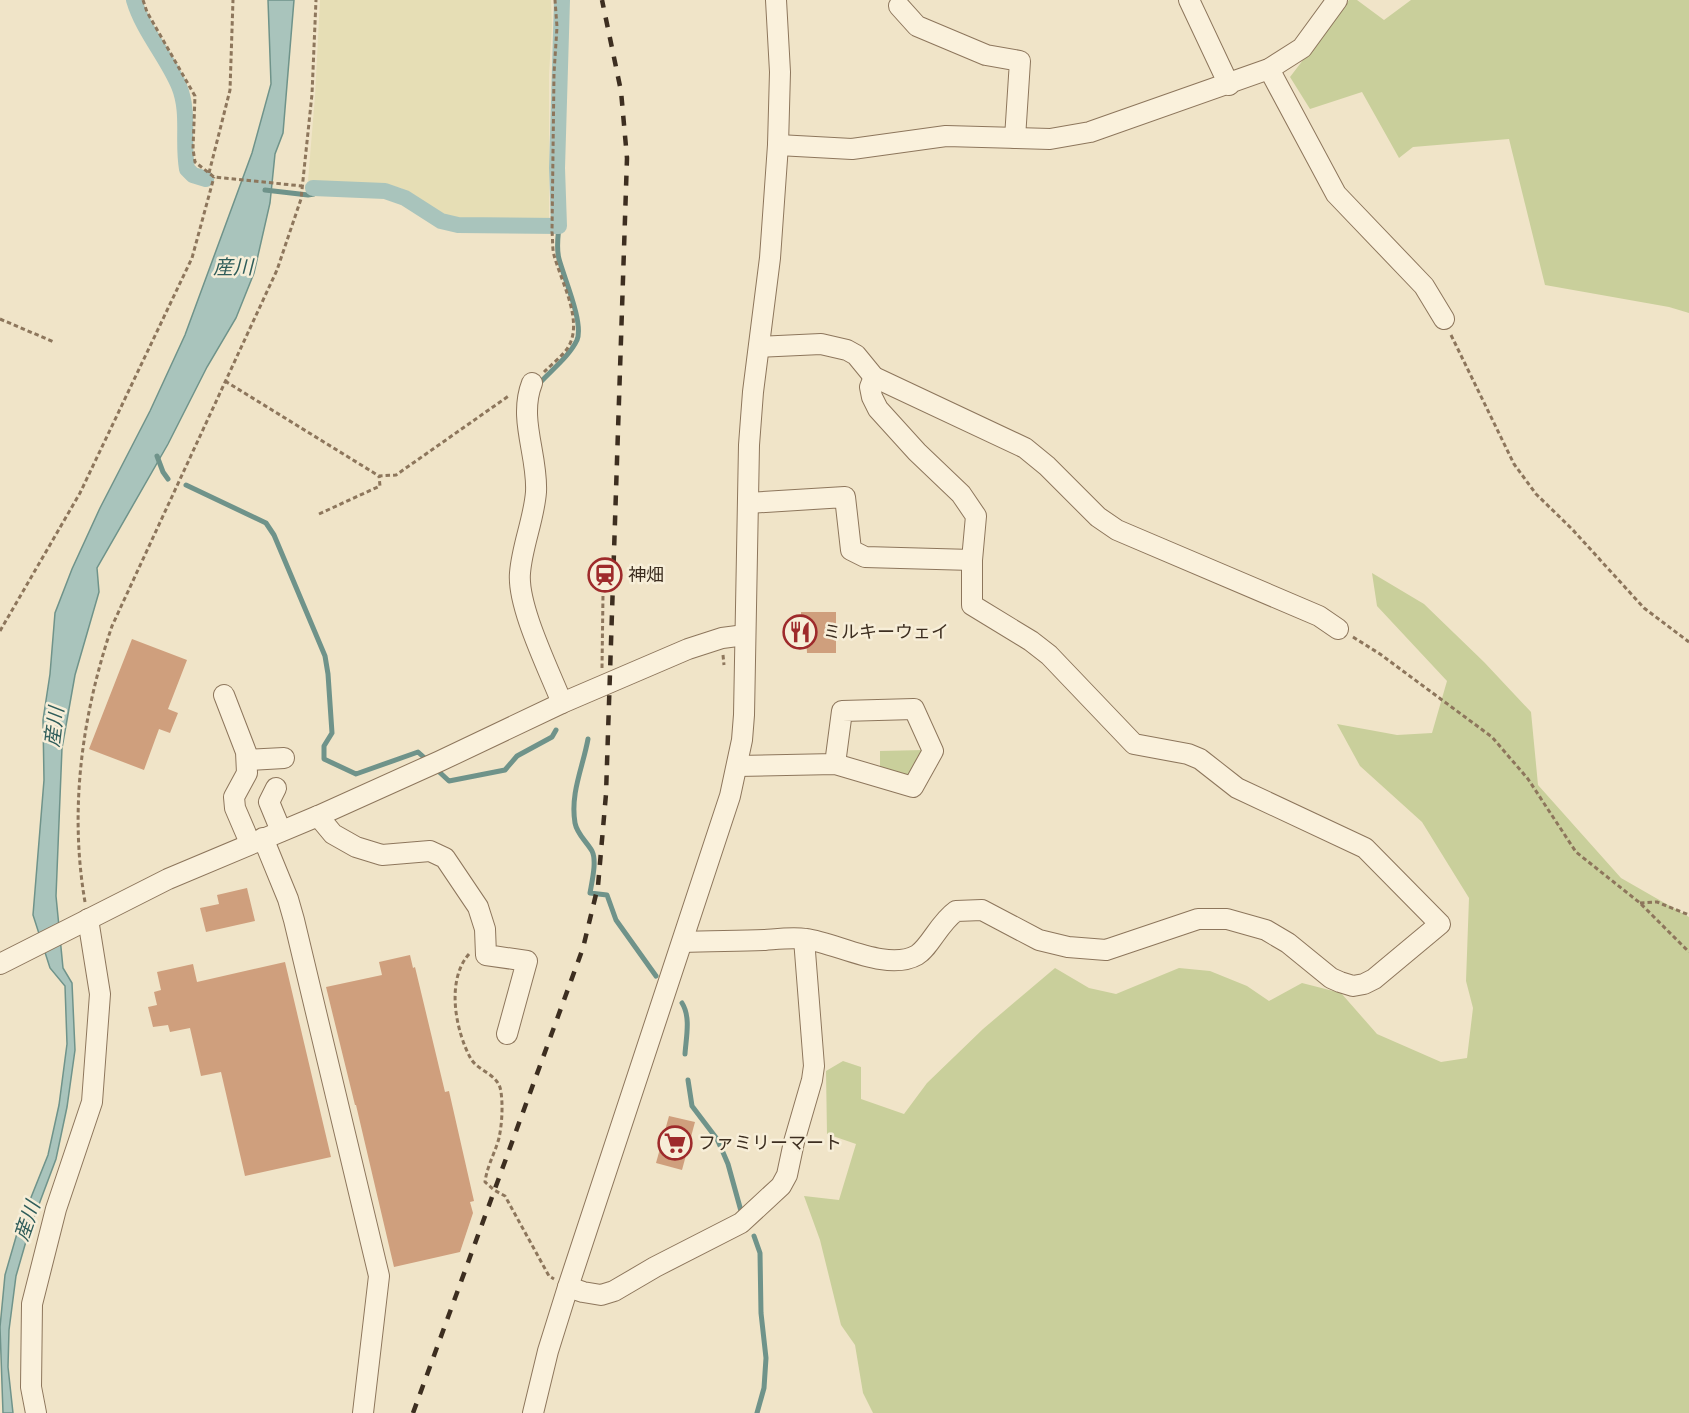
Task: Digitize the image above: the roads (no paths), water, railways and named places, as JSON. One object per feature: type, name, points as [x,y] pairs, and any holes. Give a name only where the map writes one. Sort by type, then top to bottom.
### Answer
[{"type":"street","points":[[533,1413],[548,1351],[568,1287],[683,942],[730,796],[737,766],[744,716],[748,503],[753,392],[770,258],[778,145],[780,72],[776,0]]},
{"type":"street","points":[[1190,0],[1229,85]]},
{"type":"street","points":[[778,145],[852,149],[946,136],[1050,139],[1090,132],[1229,85],[1269,69],[1302,48],[1337,0]]},
{"type":"street","points":[[899,6],[917,26],[986,56],[1020,61],[1015,138]]},
{"type":"street","points":[[1269,69],[1335,194],[1424,286],[1444,319]]},
{"type":"street","points":[[759,347],[821,344],[835,346],[856,355],[874,377],[1025,448],[1047,466],[1098,517],[1117,530],[1319,616],[1338,629]]},
{"type":"street","points":[[683,942],[804,939],[877,959],[906,959],[923,950],[939,927],[956,911],[982,910],[1039,940],[1068,947],[1106,950],[1198,919],[1227,919],[1266,930],[1288,943],[1331,978],[1353,986],[1374,979],[1440,924],[1365,848],[1237,788],[1200,759],[1188,754],[1134,744],[1049,655],[972,604],[972,560],[976,516],[961,494],[917,453],[878,409],[870,387],[874,377]]},
{"type":"street","points":[[532,383],[527,396],[526,408],[536,492],[522,555],[519,575],[520,590],[538,644],[562,703]]},
{"type":"street","points":[[748,503],[845,497],[851,550],[865,557],[972,560]]},
{"type":"street","points":[[1,964],[168,879],[318,816],[562,703],[688,649],[722,638],[745,635]]},
{"type":"street","points":[[224,695],[247,760],[247,773],[234,797],[235,808],[265,837],[288,899],[379,1276],[363,1413]]},
{"type":"street","points":[[737,766],[835,764],[913,788],[933,751],[914,709],[842,711],[835,764]]},
{"type":"street","points":[[247,760],[284,759]]},
{"type":"street","points":[[265,837],[269,802],[276,788]]},
{"type":"street","points":[[318,816],[333,834],[356,847],[382,855],[430,851],[446,858],[478,907],[485,938],[486,955],[527,961],[507,1034]]},
{"type":"street","points":[[36,1413],[31,1387],[32,1304],[56,1209],[92,1102],[100,994],[84,920]]},
{"type":"street","points":[[568,1287],[601,1295],[614,1291],[655,1267],[741,1223],[781,1186],[787,1175],[814,1066],[804,939]]},
{"type":"water","name":"産川","points":[[268,0],[294,0],[283,133],[275,154],[270,203],[254,273],[236,318],[97,568],[99,592],[75,675],[62,748],[56,896],[63,968],[72,983],[75,1050],[67,1107],[56,1159],[29,1231],[16,1276],[9,1330],[8,1367],[13,1413],[3,1413],[0,1327],[5,1275],[18,1230],[48,1155],[59,1105],[67,1044],[65,986],[50,968],[33,915],[44,780],[43,720],[50,674],[55,613],[100,508],[150,411],[185,335],[252,153],[271,84]]},
{"type":"waterway","points":[[134,0],[143,22],[179,86],[184,106],[187,169],[193,175],[206,179]]},
{"type":"waterway","points":[[313,188],[385,191],[405,198],[441,221],[458,225],[559,226],[557,168],[562,0]]},
{"type":"waterway","points":[[265,190],[308,195],[314,194],[319,188]]},
{"type":"waterway","points":[[537,386],[559,364],[577,340],[576,312],[558,255],[559,226]]},
{"type":"waterway","points":[[157,456],[168,479]]},
{"type":"waterway","points":[[186,485],[266,523],[274,535],[325,656],[332,733],[324,746],[324,759],[356,774],[418,752],[428,761]]},
{"type":"waterway","points":[[435,768],[449,781],[505,770],[517,756],[552,737],[556,730]]},
{"type":"waterway","points":[[588,739],[574,801],[574,812],[578,831],[592,851],[594,860],[590,893],[607,895],[616,920],[656,976]]},
{"type":"waterway","points":[[682,1003],[687,1021],[685,1054]]},
{"type":"waterway","points":[[688,1080],[692,1106],[717,1139],[728,1164],[741,1211]]},
{"type":"waterway","points":[[754,1236],[760,1253],[761,1313],[766,1358],[764,1388],[757,1413]]},
{"type":"railway","points":[[413,1413],[583,948],[598,886],[606,794],[627,158],[621,91],[602,0]]},
{"type":"place","name":"神畑","points":[[605,575]]},
{"type":"place","name":"ミルキーウェイ","points":[[800,632]]},
{"type":"place","name":"ファミリーマート","points":[[675,1143]]}]
